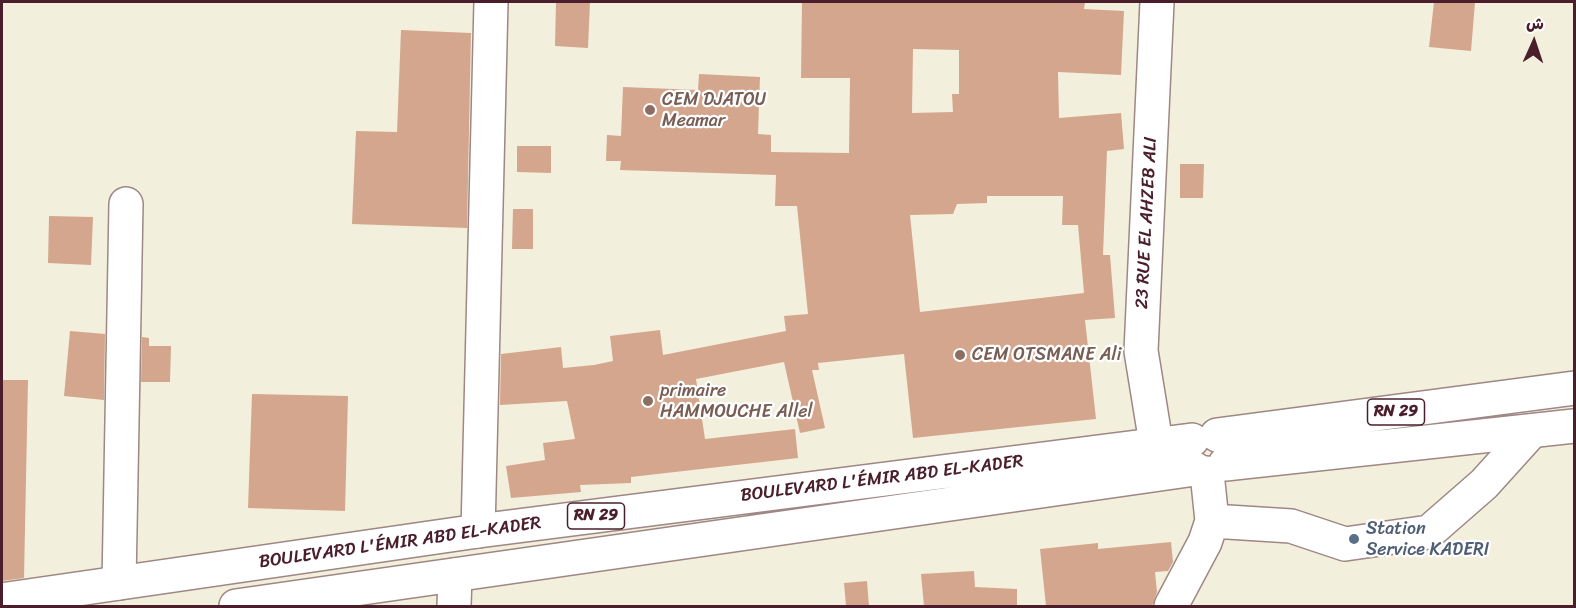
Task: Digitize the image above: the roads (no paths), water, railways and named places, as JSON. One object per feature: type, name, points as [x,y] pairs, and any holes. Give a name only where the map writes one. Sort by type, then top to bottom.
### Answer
[{"type":"main road","points":[[478,531],[491,2]]},
{"type":"main road","name":"23 RUE EL AHZEB ALI","points":[[1156,443],[1141,351],[1157,2]]},
{"type":"main road","points":[[119,583],[126,204]]},
{"type":"main road","name":"RN 29","points":[[236,606],[455,591],[1575,388]]},
{"type":"main road","name":"RN 29","points":[[1207,456],[1531,432],[1575,426]]},
{"type":"main road","points":[[1212,521],[1291,526],[1345,544],[1429,532],[1485,484],[1531,432]]},
{"type":"main road","name":"BOULEVARD L'ÉMIR ABD EL-KADER","points":[[2,600],[478,531],[1156,443],[1207,456]]},
{"type":"main road","points":[[1171,606],[1206,542],[1212,521],[1207,456]]},
{"type":"place","name":"CEM DJATOU Meamar","points":[[650,110]]},
{"type":"place","name":"CEM OTSMANE Ali","points":[[960,355]]},
{"type":"place","name":"primaire HAMMOUCHE Allel","points":[[648,401]]},
{"type":"place","name":"Station Service KADERI","points":[[1354,539]]}]
